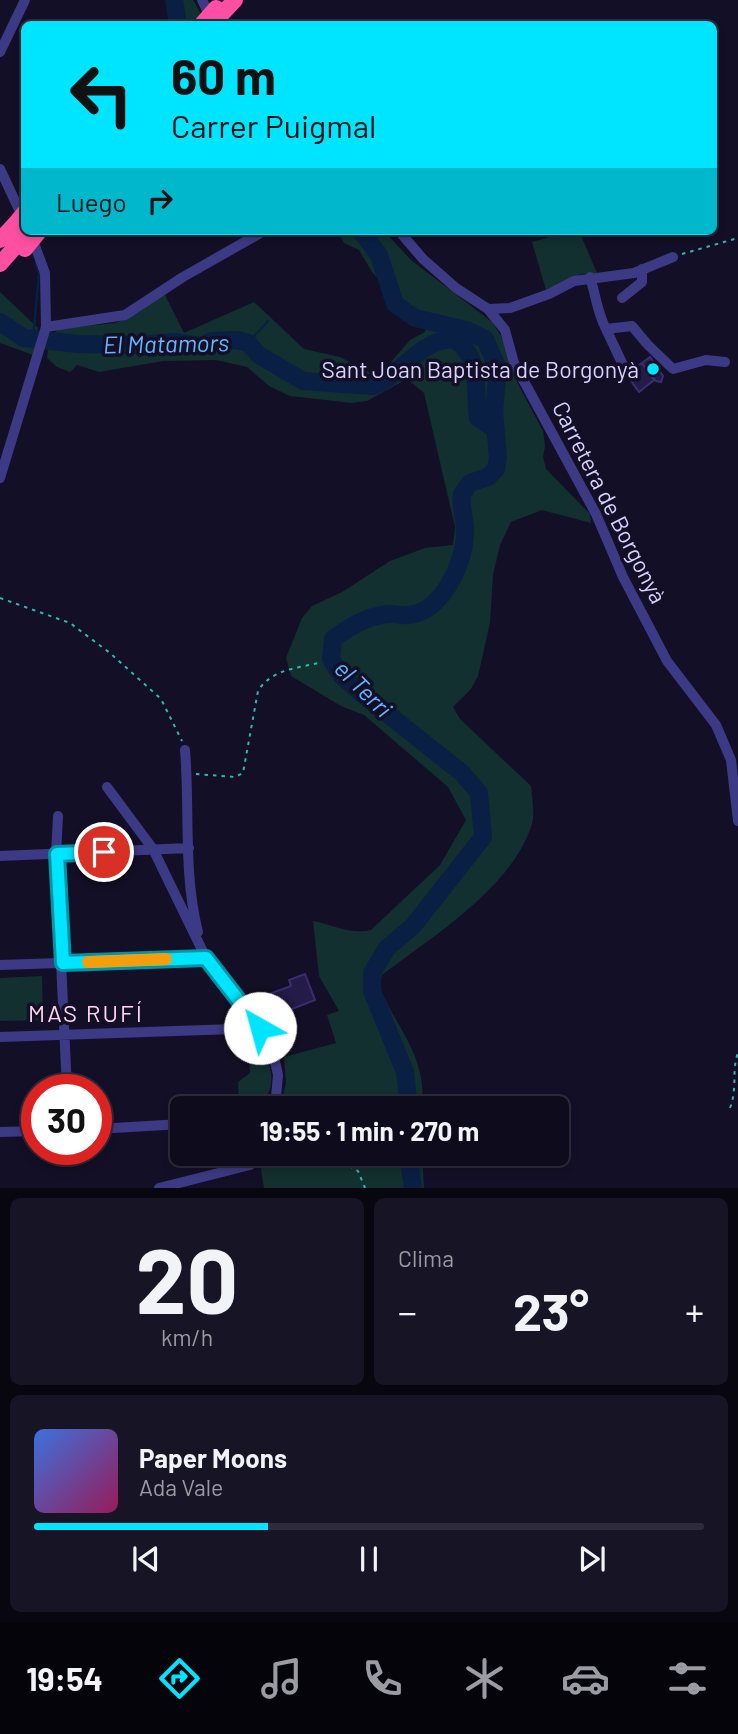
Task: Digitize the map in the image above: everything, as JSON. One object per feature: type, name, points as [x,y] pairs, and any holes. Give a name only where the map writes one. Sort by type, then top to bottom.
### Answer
[{"type":"highway","points":[[218,15],[234,0]]},
{"type":"highway","points":[[0,240],[21,232]]},
{"type":"highway","points":[[0,255],[21,235]]},
{"type":"highway","points":[[0,264],[22,235]]},
{"type":"highway","points":[[0,277],[23,235]]},
{"type":"street","points":[[0,52],[25,0]]},
{"type":"street","points":[[202,0],[218,15]]},
{"type":"street","points":[[0,169],[21,218]]},
{"type":"street","points":[[0,478],[45,329],[45,273],[28,235]]},
{"type":"street","points":[[45,329],[125,315],[183,277],[257,235]]},
{"type":"street","name":"Carretera de Borgonyà","points":[[402,235],[447,281],[488,309],[505,330],[514,363],[596,513],[623,578],[667,661],[716,725],[731,760],[738,821]]},
{"type":"street","points":[[488,309],[510,308],[549,294],[574,281],[634,273],[673,257]]},
{"type":"street","points":[[622,298],[642,282],[642,269]]},
{"type":"street","points":[[590,277],[596,310],[623,365]]},
{"type":"street","points":[[606,329],[632,326],[673,369],[705,360],[725,362]]},
{"type":"street","points":[[185,750],[194,914],[206,958]]},
{"type":"street","points":[[107,787],[153,849],[206,958],[260,1028],[273,1052],[278,1075],[276,1096]]},
{"type":"street","points":[[58,816],[57,854],[66,1074]]},
{"type":"street","points":[[0,856],[189,848]]},
{"type":"street","points":[[0,964],[206,958]]},
{"type":"street","points":[[0,1037],[260,1028]]},
{"type":"street","points":[[112,1128],[170,1125]]},
{"type":"street","points":[[0,1132],[21,1131]]},
{"type":"street","points":[[159,1188],[246,1166]]},
{"type":"path","points":[[673,257],[738,238]]},
{"type":"path","points":[[0,598],[70,623],[110,653],[161,699],[185,750]]},
{"type":"path","points":[[186,774],[235,777],[243,773],[258,691],[265,679],[319,663]]},
{"type":"path","points":[[730,1108],[737,1093],[734,1076],[738,1052]]},
{"type":"path","points":[[347,1166],[361,1175],[365,1188]]},
{"type":"green space","points":[[166,0],[193,0],[202,16],[197,21],[169,21]]},
{"type":"green space","points":[[339,235],[388,235],[411,260],[492,322],[501,336],[518,384],[543,431],[546,469],[590,514],[591,523],[542,510],[511,522],[500,545],[493,575],[490,623],[478,676],[471,689],[453,707],[460,719],[531,786],[532,824],[522,847],[489,890],[447,927],[382,975],[379,986],[415,1057],[423,1096],[283,1096],[286,1083],[284,1057],[336,1043],[327,1015],[339,1011],[319,976],[313,921],[350,930],[371,930],[440,865],[466,820],[448,787],[364,715],[341,706],[291,676],[286,658],[302,618],[312,606],[342,592],[390,561],[425,548],[453,545],[455,527],[424,393],[407,379],[367,401],[352,403],[290,396],[269,386],[247,367],[216,360],[164,361],[99,372],[77,365],[70,372],[57,367],[47,358],[49,340],[58,329],[115,323],[128,318],[164,293],[184,333],[254,302],[304,349],[340,357],[371,373],[384,370],[410,340],[425,332],[426,325],[393,303],[385,286],[372,272],[359,250],[344,243]]},
{"type":"green space","points":[[556,235],[581,235],[597,273],[581,274],[546,290],[532,242]]},
{"type":"green space","points":[[0,292],[38,328],[33,355],[0,343]]},
{"type":"green space","points":[[42,976],[43,1020],[0,1021],[0,978]]},
{"type":"green space","points":[[252,1033],[260,1043],[270,1067],[271,1079],[266,1096],[239,1096],[238,1082],[250,1073],[248,1034]]},
{"type":"green space","points":[[262,1166],[423,1166],[424,1188],[264,1188]]},
{"type":"building","name":"Sant Joan Baptista de Borgonyà","points":[[650,357],[663,376],[661,382],[656,381],[642,363]]},
{"type":"building","points":[[642,363],[654,380],[639,392],[626,374]]},
{"type":"building","points":[[305,974],[315,1000],[272,1017],[264,996],[291,986],[289,980]]},
{"type":"waterway","name":"el Terri","points":[[174,0],[178,21]]},
{"type":"waterway","name":"el Terri","points":[[364,235],[379,255],[395,304],[415,318],[466,330],[485,339],[498,369],[494,411],[498,458],[496,469],[488,477],[470,483],[462,494],[464,543],[450,584],[432,605],[420,612],[368,618],[333,639],[331,659],[341,675],[462,773],[479,793],[483,837],[413,926],[387,948],[372,973],[372,991],[405,1072],[408,1096]]},
{"type":"waterway","name":"el Terri","points":[[367,240],[369,235]]},
{"type":"waterway","points":[[33,339],[39,272],[36,264]]},
{"type":"waterway","points":[[248,343],[268,321]]},
{"type":"waterway","name":"El Matamors","points":[[0,322],[24,338],[78,344],[142,345],[174,342],[202,346],[212,341],[237,340],[248,343],[259,355],[303,381],[373,386],[394,374],[431,345],[454,339],[463,346],[473,364],[478,418],[495,429]]},
{"type":"waterway","name":"el Terri","points":[[410,1166],[413,1188]]},
{"type":"slow traffic","points":[[88,962],[166,959]]},
{"type":"place","name":"Sant Joan Baptista de Borgonyà","points":[[653,369]]},
{"type":"district","name":"MAS RUFÍ","points":[[86,1012]]},
{"type":"route","points":[[104,852],[57,854],[63,963],[206,958],[260,1028]]}]
